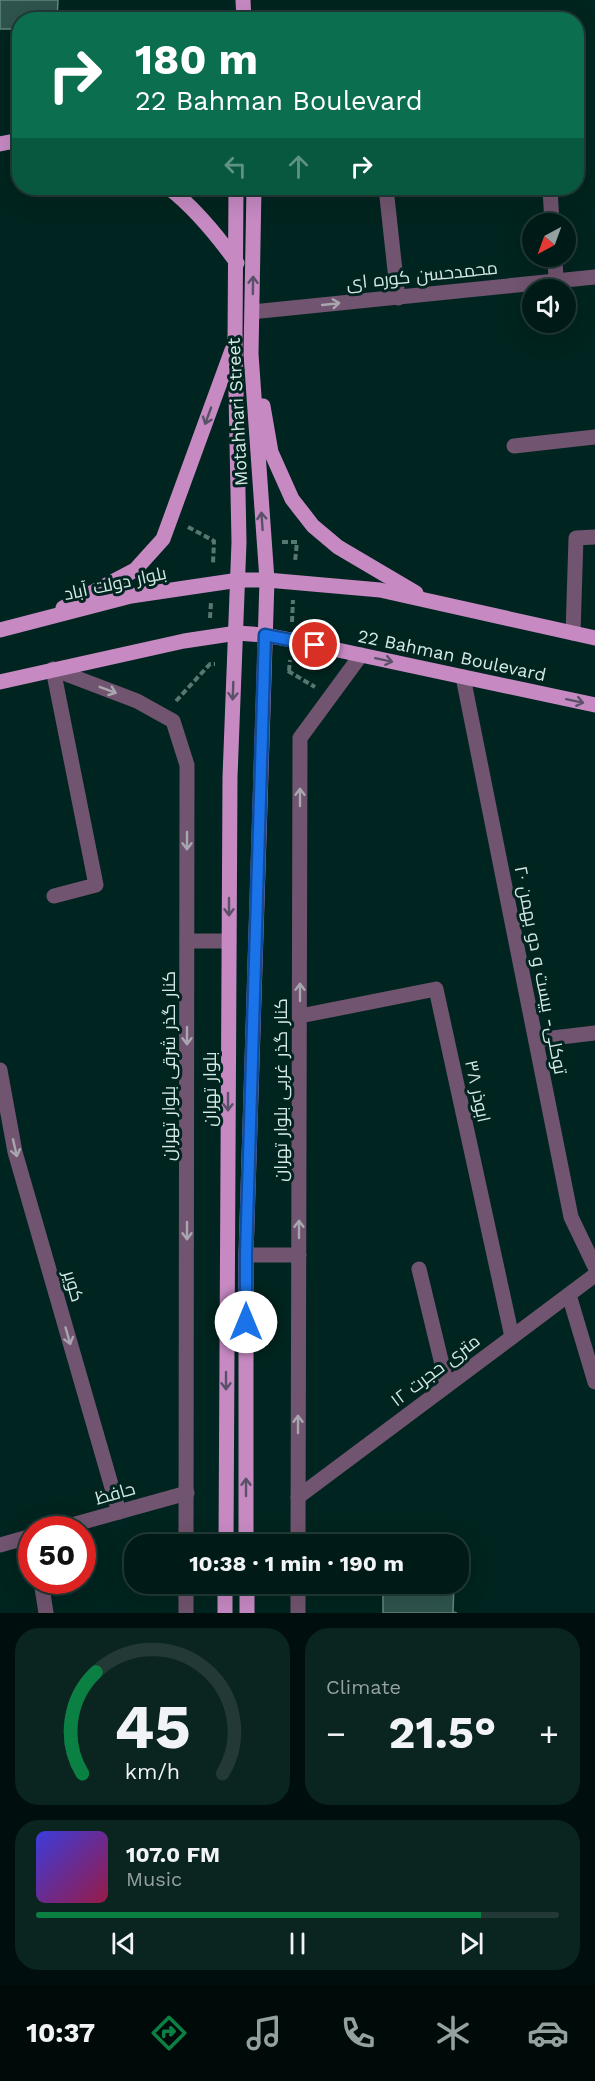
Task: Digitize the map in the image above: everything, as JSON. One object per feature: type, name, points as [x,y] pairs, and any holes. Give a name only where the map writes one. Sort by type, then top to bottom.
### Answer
[{"type":"main road","points":[[179,195],[212,229],[237,263]]},
{"type":"main road","name":"Motahhari Street","points":[[236,195],[235,342],[239,580],[237,633]]},
{"type":"main road","name":"Motahhari Street","points":[[255,195],[251,345],[267,580],[265,635]]},
{"type":"main road","points":[[37,621],[135,570],[163,539],[235,342]]},
{"type":"main road","points":[[251,345],[271,452],[292,499],[313,526],[338,547],[429,601]]},
{"type":"main road","name":"بلوار دولت آباد","points":[[0,630],[131,596],[239,580],[267,580]]},
{"type":"main road","points":[[267,580],[380,590],[595,638]]},
{"type":"main road","points":[[0,682],[183,641],[237,633]]},
{"type":"main road","name":"22 Bahman Boulevard","points":[[237,633],[265,635],[595,705]]},
{"type":"main road","name":"بلوار تهران","points":[[225,1534],[230,777],[237,633]]},
{"type":"main road","points":[[246,1534],[246,1255],[265,635]]},
{"type":"main road","points":[[225,1594],[225,1613]]},
{"type":"main road","points":[[247,1594],[247,1613]]},
{"type":"street","points":[[387,195],[398,298]]},
{"type":"street","points":[[550,195],[551,213]]},
{"type":"street","name":"محمدحسن کوره ای","points":[[576,279],[595,277]]},
{"type":"street","name":"محمدحسن کوره ای","points":[[252,312],[522,285]]},
{"type":"street","points":[[513,446],[595,437]]},
{"type":"street","points":[[573,633],[576,538],[595,537]]},
{"type":"street","name":"کنار گذر غربی بلوار تهران","points":[[298,1534],[300,738],[361,655]]},
{"type":"street","points":[[53,669],[96,885],[54,896]]},
{"type":"street","name":"کنار گذر شرقی بلوار تهران","points":[[53,669],[137,701],[173,721],[188,765],[186,1534]]},
{"type":"street","name":"توکلی- بیست و دو بهمن ۲۰","points":[[463,677],[571,1217],[595,1267]]},
{"type":"street","points":[[187,941],[229,941]]},
{"type":"street","name":"۳۸ ابوذر","points":[[300,1016],[436,989],[512,1337]]},
{"type":"street","points":[[536,1040],[595,1032]]},
{"type":"street","name":"کویر","points":[[0,1070],[5,1124],[119,1512]]},
{"type":"street","points":[[246,1255],[299,1255]]},
{"type":"street","points":[[419,1269],[447,1386]]},
{"type":"street","name":"۱۲ متری حجرت","points":[[298,1497],[595,1275]]},
{"type":"street","points":[[568,1295],[595,1382]]},
{"type":"street","name":"حافظ","points":[[96,1518],[187,1493]]},
{"type":"street","points":[[0,1545],[18,1540]]},
{"type":"street","points":[[43,1594],[46,1613]]},
{"type":"street","points":[[186,1594],[186,1613]]},
{"type":"street","points":[[298,1594],[298,1613]]},
{"type":"building","points":[[0,0],[58,0],[57,12],[12,12],[12,29],[0,29]]},
{"type":"building","points":[[383,1594],[454,1594],[453,1612],[457,1613],[383,1613]]},
{"type":"route","points":[[246,1322],[246,1255],[265,635],[315,645]]}]
